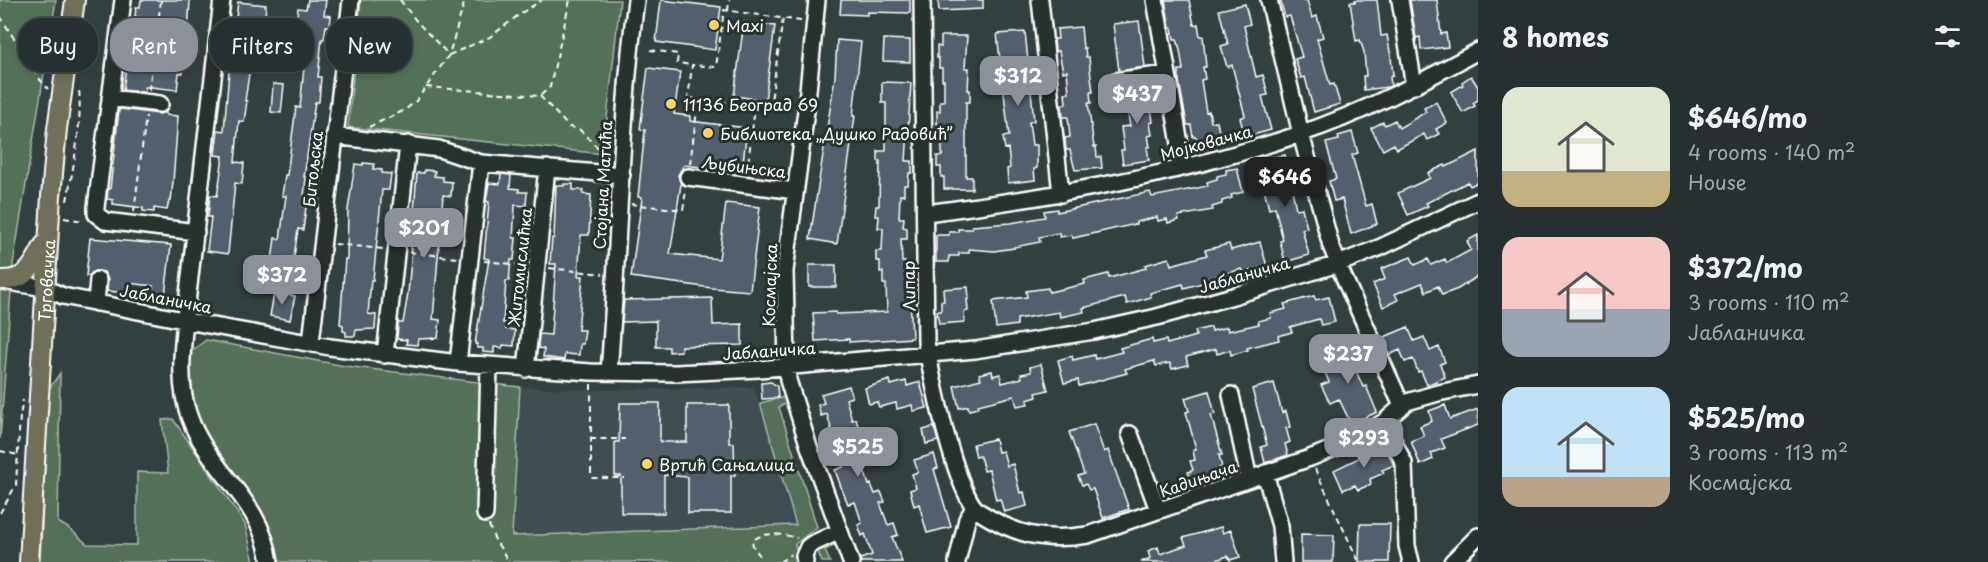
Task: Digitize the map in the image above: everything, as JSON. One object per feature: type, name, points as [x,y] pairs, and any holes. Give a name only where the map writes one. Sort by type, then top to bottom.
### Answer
[{"type":"main road","name":"Трговачка","points":[[29,562],[54,157],[75,0]]},
{"type":"main road","points":[[0,281],[14,280],[23,275],[35,263],[48,238]]},
{"type":"street","points":[[123,0],[96,214],[105,221],[196,232]]},
{"type":"street","points":[[222,0],[184,320],[182,388],[189,417],[203,445],[257,518],[264,534],[270,562]]},
{"type":"street","name":"Битољска","points":[[311,342],[351,0]]},
{"type":"street","name":"Стојана Матића","points":[[609,372],[625,98],[636,0]]},
{"type":"street","name":"Космајска","points":[[817,0],[785,271],[787,365],[788,380],[851,562]]},
{"type":"street","name":"Липар","points":[[922,0],[926,341],[935,391],[950,446],[967,495],[974,508]]},
{"type":"street","points":[[1040,0],[1061,194]]},
{"type":"street","points":[[1155,0],[1166,74],[1184,167]]},
{"type":"street","points":[[1269,0],[1301,134],[1338,264],[1402,406]]},
{"type":"street","points":[[1400,0],[1414,86]]},
{"type":"street","name":"Мојковачка","points":[[926,213],[1061,194],[1184,167],[1301,134],[1348,116],[1414,86],[1478,51]]},
{"type":"street","points":[[1115,81],[1166,74]]},
{"type":"street","points":[[110,98],[154,103]]},
{"type":"street","points":[[334,136],[439,149],[481,163],[622,175]]},
{"type":"street","points":[[385,355],[408,144]]},
{"type":"street","points":[[458,363],[481,163]]},
{"type":"street","name":"Житомислићка","points":[[526,369],[547,168]]},
{"type":"street","name":"Љубињска","points":[[688,177],[795,191]]},
{"type":"street","name":"Јабланичка","points":[[0,281],[45,288],[63,296],[184,320],[385,355],[526,369],[697,372],[759,369],[928,355],[1045,339],[1158,317],[1233,297],[1338,264],[1381,247],[1478,201]]},
{"type":"street","points":[[96,303],[98,279]]},
{"type":"street","points":[[485,514],[489,366]]},
{"type":"street","name":"Кадињача","points":[[974,508],[1008,529],[1026,535],[1068,538],[1108,529],[1352,441],[1384,422],[1402,406],[1418,398],[1478,385]]},
{"type":"street","name":"Кадињача","points":[[1231,395],[1250,479]]},
{"type":"street","points":[[1384,422],[1404,463],[1407,546],[1411,562]]},
{"type":"street","name":"Кадињача","points":[[1130,434],[1158,510]]},
{"type":"street","points":[[1265,473],[1280,526],[1283,562]]},
{"type":"street","points":[[957,562],[967,519],[974,508]]},
{"type":"street","points":[[805,562],[804,555],[810,545],[840,531]]},
{"type":"street","points":[[1452,562],[1478,536]]},
{"type":"path","points":[[133,214],[154,103],[161,0]]},
{"type":"path","points":[[400,0],[418,23],[449,55]]},
{"type":"path","points":[[355,138],[375,123],[405,110],[416,101],[449,55],[465,0]]},
{"type":"path","points":[[449,55],[490,37],[542,0]]},
{"type":"path","points":[[540,96],[550,87],[570,0]]},
{"type":"path","points":[[728,10],[729,0]]},
{"type":"path","points":[[650,50],[678,54],[677,63],[716,67],[724,10],[816,23]]},
{"type":"path","points":[[0,16],[38,78],[61,105]]},
{"type":"path","points":[[770,108],[783,18]]},
{"type":"path","points":[[620,203],[683,210],[697,110],[687,109],[693,64]]},
{"type":"path","points":[[67,202],[79,137],[81,113],[78,81]]},
{"type":"path","points":[[426,87],[540,96],[568,127],[579,129],[600,153]]},
{"type":"path","points":[[688,98],[796,110]]},
{"type":"path","points":[[747,176],[755,107]]},
{"type":"path","points":[[65,210],[63,218],[85,221]]},
{"type":"path","points":[[591,381],[591,478],[626,478]]},
{"type":"path","points":[[0,513],[16,485],[22,402]]},
{"type":"path","points":[[590,439],[625,439]]},
{"type":"path","points":[[0,452],[18,455]]},
{"type":"path","points":[[1310,458],[1359,562]]},
{"type":"path","points":[[485,514],[494,538],[509,562]]},
{"type":"path","points":[[760,556],[752,541],[769,534],[794,537],[810,545]]},
{"type":"path","points":[[780,562],[789,555]]},
{"type":"shaded area","name":"Вртић Сањалица","points":[[520,387],[596,390],[754,387],[796,525],[512,536]]},
{"type":"green space","points":[[0,0],[56,0],[53,18],[18,18],[18,72],[44,72],[13,264],[0,439]]},
{"type":"green space","points":[[361,0],[620,0],[603,154],[348,127],[354,72],[412,72],[412,18],[359,18]]},
{"type":"green space","points":[[206,340],[345,366],[520,387],[512,536],[796,525],[760,403],[785,397],[787,403],[779,407],[817,527],[795,544],[798,560],[793,562],[277,562],[275,546],[263,515],[243,484],[212,449],[193,413],[187,381],[190,352]]},
{"type":"green space","points":[[60,373],[58,522],[87,544],[137,545],[137,472],[168,473],[162,420],[173,419],[245,524],[254,562],[40,562],[49,389]]},
{"type":"green space","points":[[832,543],[834,546],[825,550],[830,562],[822,562],[818,552],[813,554],[816,548]]},
{"type":"building","points":[[141,0],[190,0],[189,18],[135,17],[136,7],[140,7]]},
{"type":"building","points":[[308,0],[326,0],[324,15],[331,16],[326,18],[324,39],[322,39],[318,77],[321,77],[319,102],[315,102],[304,177],[306,177],[303,206],[306,207],[303,230],[298,229],[293,264],[272,261],[275,238],[280,239],[286,196],[282,196],[296,107],[300,108],[304,72],[314,72],[314,18],[297,18],[298,8],[306,9]]},
{"type":"building","points":[[661,0],[721,7],[715,50],[656,42]]},
{"type":"building","points":[[841,0],[910,0],[910,13],[840,14]]},
{"type":"building","points":[[938,0],[983,0],[983,9],[939,11]]},
{"type":"building","points":[[1165,0],[1189,0],[1194,25],[1198,24],[1200,36],[1203,36],[1206,67],[1203,67],[1205,79],[1201,80],[1206,112],[1209,111],[1211,122],[1217,121],[1219,132],[1222,131],[1225,143],[1198,148],[1191,125],[1187,125],[1179,81],[1179,70],[1183,70],[1180,50],[1177,39],[1174,39],[1172,28],[1170,28]]},
{"type":"building","points":[[1280,0],[1307,0],[1312,18],[1317,16],[1323,37],[1317,39],[1330,85],[1334,84],[1340,104],[1314,112],[1305,77],[1301,78],[1295,59],[1302,57],[1290,16],[1285,17]]},
{"type":"building","points":[[1355,0],[1377,0],[1381,36],[1387,35],[1391,57],[1393,75],[1390,76],[1391,86],[1364,90],[1363,76],[1366,76],[1364,52],[1360,40],[1356,41],[1350,2],[1355,2]]},
{"type":"building","points":[[1410,0],[1437,0],[1441,34],[1446,33],[1448,47],[1421,50],[1420,37],[1416,38]]},
{"type":"building","points":[[238,2],[266,5],[265,18],[236,18]]},
{"type":"building","points":[[1245,4],[1250,24],[1244,26],[1256,77],[1263,75],[1268,95],[1262,96],[1271,130],[1245,137],[1240,118],[1245,116],[1232,65],[1227,67],[1221,46],[1228,44],[1219,10]]},
{"type":"building","points":[[1139,21],[1145,67],[1119,71],[1113,24]]},
{"type":"building","points":[[744,22],[775,26],[765,100],[734,96]]},
{"type":"building","points":[[1081,27],[1083,48],[1085,48],[1086,57],[1089,57],[1093,92],[1090,92],[1091,103],[1088,103],[1094,147],[1096,147],[1097,157],[1101,157],[1102,168],[1075,170],[1070,150],[1066,150],[1065,138],[1070,137],[1068,117],[1063,117],[1062,105],[1066,104],[1065,93],[1069,93],[1067,71],[1063,72],[1059,51],[1055,51],[1054,39],[1058,39],[1057,29]]},
{"type":"building","points":[[1025,32],[1034,121],[1029,122],[1032,145],[1037,145],[1037,168],[1034,169],[1035,180],[1008,183],[1007,169],[1010,168],[1008,148],[1005,149],[1003,137],[1009,136],[997,34]]},
{"type":"building","points":[[941,36],[967,36],[965,68],[969,68],[970,102],[966,102],[966,177],[972,177],[972,189],[944,189],[941,167],[937,167],[937,156],[942,156],[942,135],[939,135],[940,124],[937,124],[937,111],[940,111],[940,101],[944,101],[944,80],[942,80],[942,68],[939,68],[939,58],[937,58],[937,46],[941,47]]},
{"type":"building","points":[[884,39],[910,40],[910,62],[883,61]]},
{"type":"building","points":[[837,40],[861,42],[853,116],[855,116],[837,244],[810,239],[835,77]]},
{"type":"building","points":[[648,68],[680,72],[674,114],[690,116],[690,121],[747,128],[742,172],[684,165],[678,175],[681,184],[670,254],[719,259],[726,203],[760,207],[750,291],[631,277],[642,198],[638,197],[645,130],[640,129]]},
{"type":"building","points":[[125,72],[183,72],[179,73],[177,90],[145,87],[145,91],[139,92],[123,90]]},
{"type":"building","points":[[229,72],[249,72],[244,122],[239,121],[235,162],[244,163],[242,184],[235,183],[228,254],[207,251],[211,217],[208,217],[210,195],[217,196],[223,156],[215,155],[218,130],[224,131]]},
{"type":"building","points":[[1471,76],[1478,87],[1478,100],[1473,103],[1475,106],[1463,113],[1451,92],[1463,85],[1462,82]]},
{"type":"building","points":[[882,82],[911,83],[906,161],[912,161],[912,173],[909,173],[908,185],[904,185],[904,195],[900,195],[899,218],[904,218],[903,227],[907,228],[907,239],[901,239],[902,262],[905,262],[905,273],[910,272],[910,282],[914,282],[914,295],[910,295],[912,338],[849,342],[849,339],[815,341],[813,313],[887,312],[886,284],[883,284],[880,261],[876,261],[876,251],[882,251],[883,228],[878,228],[879,216],[875,216],[876,206],[879,206],[880,161],[878,161],[878,151],[886,151],[886,103],[882,103]]},
{"type":"building","points":[[273,84],[284,85],[281,113],[271,112]]},
{"type":"building","points":[[1148,86],[1153,122],[1150,123],[1152,135],[1148,136],[1149,160],[1123,164],[1121,127],[1130,126],[1126,104],[1122,105],[1120,90]]},
{"type":"building","points":[[1436,102],[1447,123],[1436,129],[1439,134],[1427,140],[1424,134],[1397,149],[1394,144],[1383,150],[1371,128],[1383,122],[1385,125],[1395,120],[1399,128],[1426,112],[1424,108]]},
{"type":"building","points":[[119,110],[159,114],[166,112],[166,115],[178,116],[171,201],[169,201],[167,210],[154,208],[154,212],[143,211],[143,208],[113,204],[113,200],[107,199]]},
{"type":"building","points":[[1352,132],[1358,153],[1352,155],[1366,206],[1372,204],[1377,224],[1351,234],[1342,199],[1334,201],[1329,181],[1336,179],[1326,143],[1339,140],[1338,136]]},
{"type":"building","points":[[1478,151],[1478,182],[1470,186],[1468,182],[1426,203],[1428,206],[1408,215],[1398,193],[1430,178],[1428,173]]},
{"type":"building","points":[[1285,155],[1296,209],[1302,208],[1307,228],[1302,229],[1309,255],[1285,262],[1280,241],[1283,240],[1275,207],[1269,209],[1264,189],[1268,188],[1262,160]]},
{"type":"building","points":[[363,163],[374,164],[373,169],[391,174],[389,190],[382,190],[373,280],[371,280],[368,314],[376,315],[375,329],[356,330],[355,336],[346,336],[343,325],[340,324],[345,259],[347,259],[348,210],[355,164],[363,165]]},
{"type":"building","points":[[1237,168],[1243,192],[1231,195],[1232,198],[1212,207],[1213,210],[1178,216],[1179,220],[1168,223],[1167,219],[1158,221],[1157,217],[1073,238],[1072,235],[1060,237],[1059,233],[1039,237],[1040,242],[1014,248],[994,251],[969,249],[969,253],[949,256],[949,262],[936,262],[936,235],[949,235],[949,232],[958,232],[958,229],[972,229],[972,226],[1045,217],[1044,211],[1057,209],[1057,212],[1150,192],[1152,197],[1208,186],[1207,182],[1226,174],[1226,170]]},
{"type":"building","points":[[424,170],[435,171],[434,176],[443,177],[443,181],[452,182],[451,196],[443,195],[433,319],[440,320],[438,338],[418,339],[417,345],[406,344],[407,340],[397,339],[398,323],[403,323],[408,293],[417,173],[424,173]]},
{"type":"building","points":[[501,174],[511,175],[510,188],[519,189],[519,192],[527,192],[526,206],[515,205],[514,260],[511,260],[509,281],[506,281],[503,323],[507,323],[506,329],[515,330],[514,346],[494,347],[494,353],[483,352],[483,348],[477,348],[475,344],[489,259],[484,258],[489,202],[486,201],[489,183],[500,184]]},
{"type":"building","points":[[564,184],[573,184],[573,190],[583,190],[583,194],[591,195],[589,235],[581,235],[578,276],[583,276],[578,330],[585,330],[583,344],[580,344],[579,355],[565,354],[564,360],[543,357],[544,349],[538,348],[539,334],[551,335],[556,264],[550,264],[552,238],[554,238],[556,185],[564,186]]},
{"type":"building","points":[[1478,235],[1478,276],[1458,289],[1442,295],[1438,286],[1426,292],[1422,283],[1395,294],[1398,300],[1383,307],[1373,284],[1385,279],[1381,269],[1411,257],[1415,265],[1428,259],[1431,265],[1445,259],[1447,263],[1471,250],[1467,241]]},
{"type":"building","points":[[90,238],[171,245],[165,296],[152,295],[153,286],[128,283],[127,293],[107,291],[108,280],[104,272],[94,271],[86,276]]},
{"type":"building","points":[[1260,242],[1267,266],[1244,273],[1242,269],[1184,288],[1183,284],[1150,293],[1151,297],[1127,304],[1125,297],[1083,308],[1084,312],[1060,317],[1059,312],[1017,319],[1017,325],[996,328],[993,301],[1027,297],[1026,291],[1048,288],[1049,292],[1085,284],[1084,280],[1108,274],[1109,278],[1146,268],[1145,265],[1169,258],[1171,265],[1207,255],[1205,250],[1229,244],[1231,250]]},
{"type":"building","points":[[809,265],[836,265],[836,287],[809,287]]},
{"type":"building","points":[[968,287],[968,311],[964,312],[965,322],[939,324],[937,311],[941,311],[941,301],[944,301],[943,289]]},
{"type":"building","points":[[274,293],[295,296],[290,320],[270,316]]},
{"type":"building","points":[[1314,296],[1316,300],[1329,297],[1335,322],[1321,325],[1319,319],[1290,327],[1292,332],[1278,336],[1279,340],[1247,348],[1248,350],[1231,355],[1230,350],[1217,354],[1216,349],[1186,357],[1188,365],[1172,369],[1170,363],[1156,366],[1154,361],[1125,369],[1127,373],[1079,386],[1078,380],[1064,383],[1058,360],[1072,356],[1073,360],[1094,355],[1095,359],[1122,352],[1120,348],[1152,339],[1153,343],[1166,340],[1167,344],[1196,336],[1195,331],[1211,327],[1212,331],[1227,327],[1228,331],[1259,324],[1258,321],[1271,318],[1270,313],[1286,309],[1284,304]]},
{"type":"building","points":[[712,298],[713,325],[742,324],[742,345],[681,346],[681,351],[669,352],[669,347],[656,347],[656,321],[622,322],[624,300]]},
{"type":"building","points":[[1408,327],[1414,341],[1424,337],[1430,351],[1439,347],[1445,362],[1440,364],[1445,377],[1427,385],[1413,359],[1405,362],[1400,350],[1389,355],[1382,338]]},
{"type":"building","points":[[1351,343],[1357,356],[1351,359],[1377,412],[1351,424],[1339,399],[1330,403],[1321,385],[1329,382],[1324,370],[1333,366],[1327,353]]},
{"type":"building","points":[[1041,364],[1048,390],[1036,393],[1037,397],[1027,400],[1028,404],[1017,406],[1014,396],[978,405],[978,408],[969,410],[968,406],[959,408],[954,386],[981,379],[979,374],[992,371],[993,376],[1000,374],[1002,383],[1022,378],[1021,374],[1031,372],[1030,367]]},
{"type":"building","points":[[890,380],[891,385],[906,381],[907,386],[920,382],[927,408],[913,411],[912,405],[897,409],[896,403],[879,407],[877,402],[869,404],[865,388]]},
{"type":"building","points":[[771,382],[777,386],[778,398],[762,399],[761,383]]},
{"type":"building","points":[[1274,383],[1282,413],[1286,411],[1290,427],[1286,428],[1290,442],[1285,444],[1288,455],[1265,463],[1261,447],[1267,445],[1252,389]]},
{"type":"building","points":[[849,386],[852,397],[846,399],[852,420],[856,419],[859,429],[855,431],[861,452],[866,450],[870,461],[862,464],[869,485],[871,484],[875,494],[881,492],[885,502],[880,503],[888,525],[894,523],[898,535],[892,537],[902,562],[861,562],[860,559],[872,555],[865,534],[862,536],[858,525],[862,523],[855,502],[848,504],[841,487],[835,470],[843,467],[835,447],[830,449],[826,437],[833,435],[827,414],[821,416],[818,405],[824,403],[821,394]]},
{"type":"building","points":[[1209,391],[1215,414],[1211,415],[1222,455],[1219,455],[1222,468],[1219,468],[1222,477],[1192,486],[1188,472],[1193,470],[1190,461],[1195,460],[1193,450],[1196,449],[1186,412],[1189,411],[1185,398]]},
{"type":"building","points":[[620,403],[660,403],[660,442],[687,442],[687,405],[729,405],[729,443],[734,443],[735,476],[731,476],[731,513],[688,513],[688,477],[664,475],[664,513],[621,513],[621,476],[615,476],[615,442],[619,442]]},
{"type":"building","points":[[1445,405],[1450,419],[1478,409],[1478,425],[1441,439],[1445,448],[1431,453],[1433,459],[1420,465],[1411,441],[1424,436],[1420,426],[1432,421],[1429,411]]},
{"type":"building","points":[[1094,424],[1104,452],[1108,450],[1129,509],[1103,518],[1093,489],[1089,490],[1086,484],[1082,485],[1078,476],[1084,474],[1069,432]]},
{"type":"building","points":[[934,427],[938,441],[926,444],[923,430]]},
{"type":"building","points":[[995,439],[998,452],[1003,451],[1007,466],[1013,464],[1020,493],[1024,492],[1027,506],[1004,512],[1000,499],[996,500],[989,470],[984,471],[980,456],[976,457],[973,444]]},
{"type":"building","points":[[1383,443],[1394,465],[1382,470],[1384,473],[1370,479],[1371,484],[1358,490],[1355,485],[1343,490],[1334,470],[1373,451],[1371,448]]},
{"type":"building","points":[[934,454],[938,468],[934,469],[951,527],[927,533],[919,504],[914,506],[910,490],[916,488],[912,474],[918,472],[914,460]]},
{"type":"building","points":[[1360,524],[1390,524],[1389,562],[1359,562]]},
{"type":"building","points":[[1221,527],[1223,533],[1231,530],[1240,557],[1230,560],[1228,556],[1210,562],[1141,562],[1150,558],[1148,551],[1158,547],[1160,554],[1186,545],[1183,538]]},
{"type":"building","points":[[1301,534],[1334,535],[1333,562],[1301,562]]},
{"type":"place","name":"Maxi","points":[[714,25]]},
{"type":"place","name":"11136 Београд 69","points":[[671,104]]},
{"type":"place","name":"Библиотека „Душко Радовић”","points":[[708,133]]},
{"type":"place","name":"Вртић Сањалица","points":[[647,464]]}]
